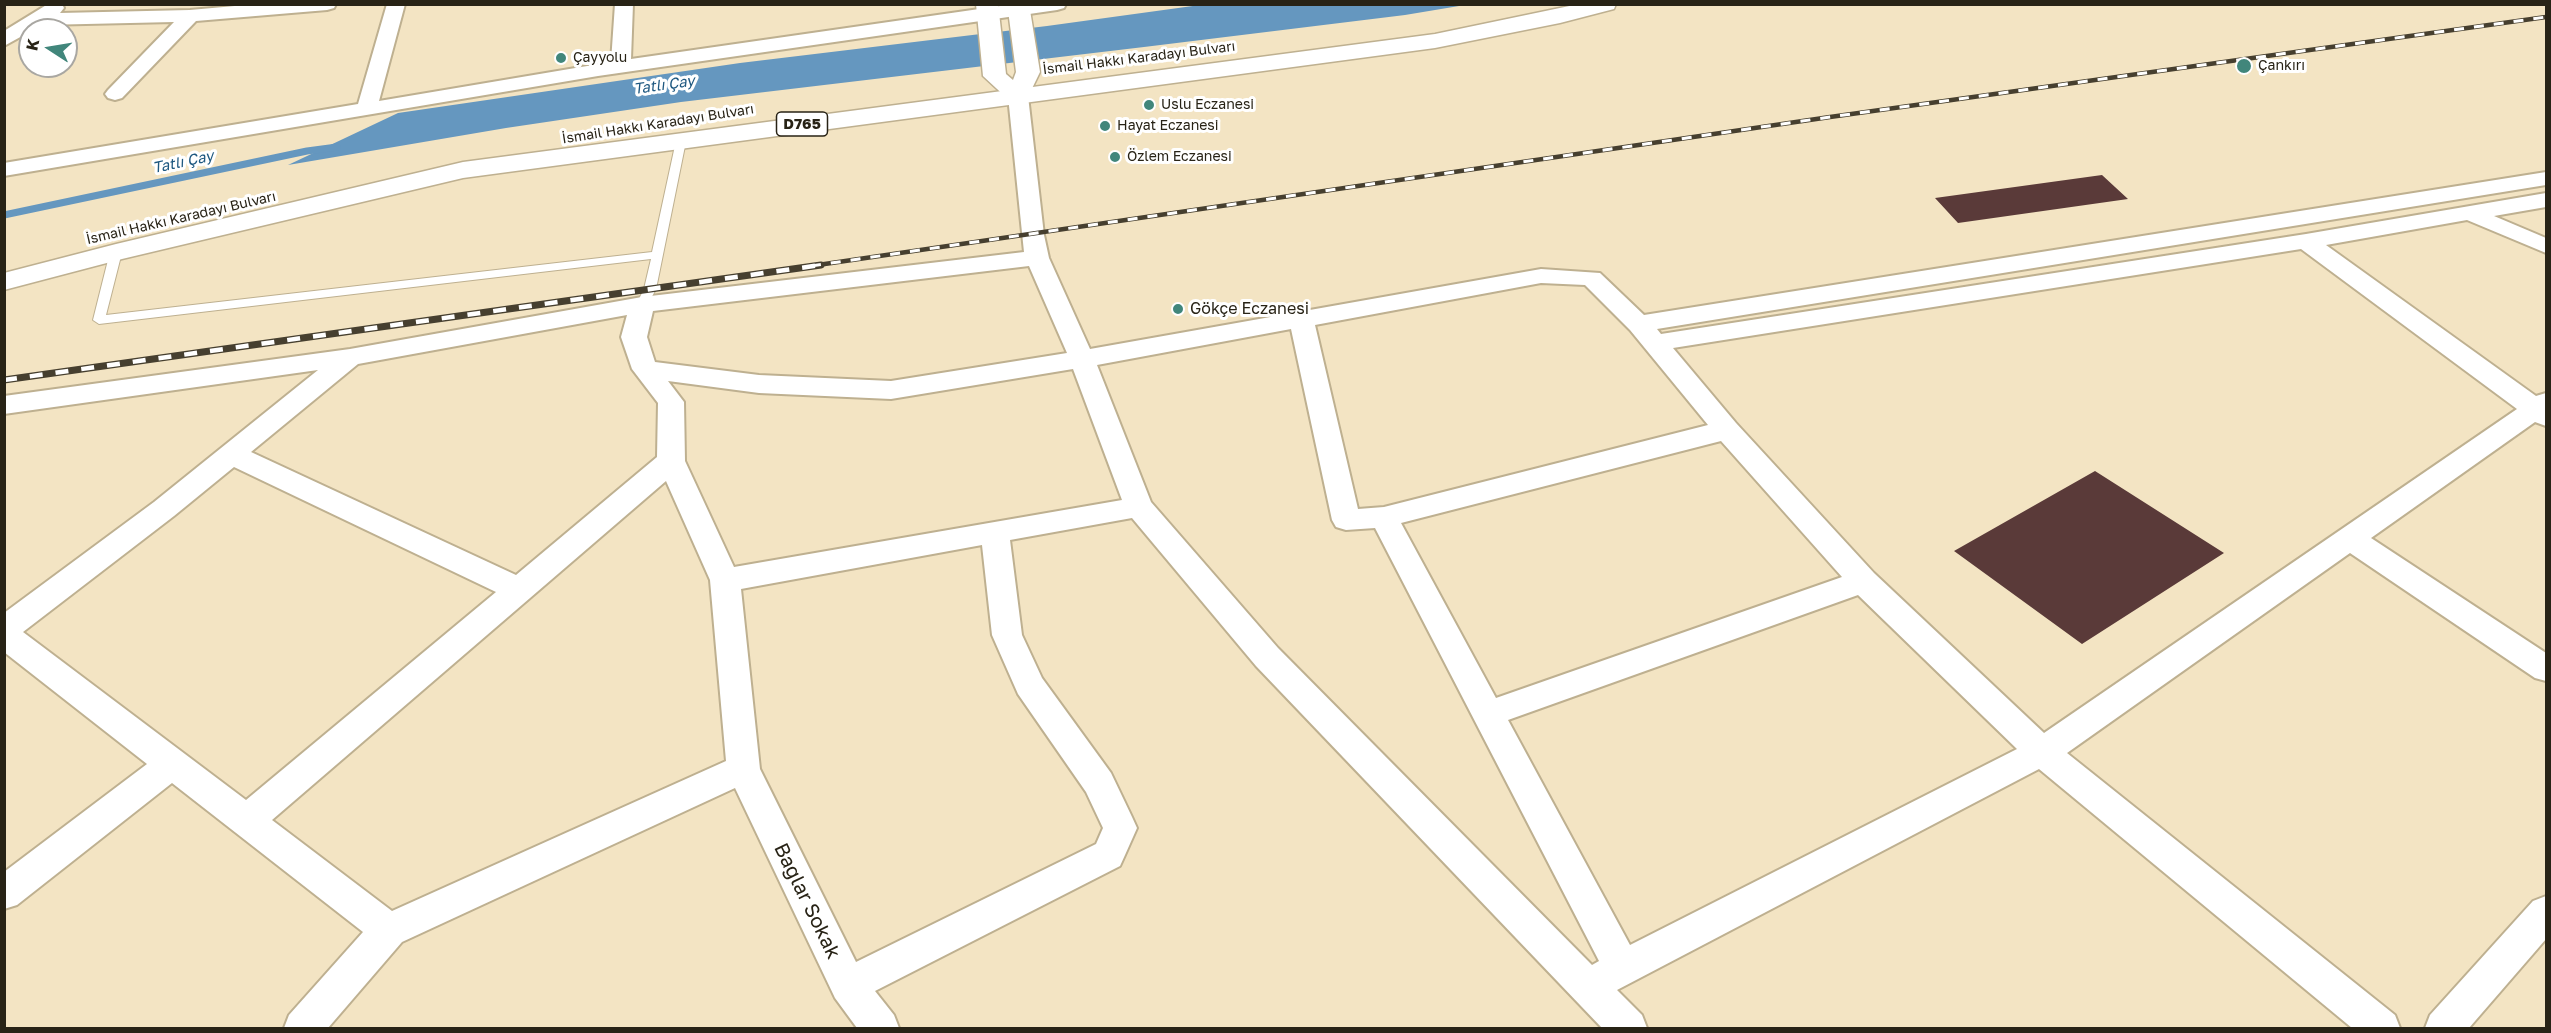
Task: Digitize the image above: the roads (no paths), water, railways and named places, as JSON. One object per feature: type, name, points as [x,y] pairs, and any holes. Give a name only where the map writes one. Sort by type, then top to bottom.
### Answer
[{"type":"main road","name":"İsmail Hakkı Karadayı Bulvarı","points":[[988,13],[983,78],[1043,76],[1442,21],[1533,4]]},
{"type":"main road","name":"D765","points":[[4,282],[116,252],[463,170],[681,141],[1043,76],[1435,41],[1560,16],[1606,4]]},
{"type":"main road","points":[[1021,11],[1043,76]]},
{"type":"main road","name":"İsmail Hakkı Karadayı Bulvarı","points":[[4,258],[460,156],[637,126],[937,84]]},
{"type":"street","points":[[40,18],[59,4]]},
{"type":"street","points":[[78,18],[190,16],[272,6],[327,4]]},
{"type":"street","points":[[367,108],[396,4]]},
{"type":"street","points":[[621,67],[624,4]]},
{"type":"street","points":[[4,170],[621,67],[1057,4]]},
{"type":"street","points":[[115,94],[190,16]]},
{"type":"street","points":[[4,40],[18,30]]},
{"type":"street","points":[[1043,76],[1032,235],[1037,258],[1082,358],[1139,507],[1267,657],[1628,1029]]},
{"type":"street","points":[[1646,333],[2547,178]]},
{"type":"street","points":[[2442,196],[2470,214],[2547,246]]},
{"type":"street","points":[[1646,333],[2307,241],[2547,200]]},
{"type":"street","points":[[1588,986],[2042,752],[2350,538],[2543,410],[2307,241]]},
{"type":"street","points":[[4,405],[350,357],[642,305],[1037,258]]},
{"type":"street","points":[[645,369],[759,384],[891,390],[1542,276],[1592,278],[1646,333],[1727,430],[1863,581],[2042,752],[2381,1029]]},
{"type":"street","points":[[303,1029],[389,930],[743,769],[725,580],[671,461],[671,402],[645,369],[634,337],[642,305]]},
{"type":"street","points":[[1301,319],[1346,520],[1384,517],[1727,430]]},
{"type":"street","points":[[350,357],[164,509],[4,633],[389,930]]},
{"type":"street","points":[[231,454],[519,590]]},
{"type":"street","points":[[246,821],[671,461]]},
{"type":"street","points":[[725,580],[1139,507]]},
{"type":"street","points":[[1384,517],[1622,968]]},
{"type":"street","points":[[848,985],[1108,855],[1120,828],[1099,783],[1029,685],[1007,635],[995,533]]},
{"type":"street","points":[[2350,538],[2547,669]]},
{"type":"street","points":[[1488,714],[1863,581]]},
{"type":"street","points":[[4,893],[172,764]]},
{"type":"street","name":"Bağlar Sokak","points":[[743,769],[848,985],[880,1029]]},
{"type":"street","points":[[2444,1029],[2547,913]]},
{"type":"lane","points":[[642,305],[650,289],[681,141]]},
{"type":"lane","points":[[116,252],[99,320],[657,255]]},
{"type":"water","points":[[1200,5],[1465,5],[1405,15],[681,102],[506,128],[288,165],[398,113],[740,63]]},
{"type":"waterway","name":"Tatlı Çay","points":[[4,215],[307,151],[337,147]]},
{"type":"railway","points":[[811,266],[1830,117],[2546,17]]},
{"type":"railway","points":[[4,380],[821,265]]},
{"type":"place","name":"Çayyolu","points":[[561,58]]},
{"type":"place","name":"Çankırı","points":[[2244,66]]},
{"type":"place","name":"Uslu Eczanesi","points":[[1149,105]]},
{"type":"place","name":"Hayat Eczanesi","points":[[1105,126]]},
{"type":"place","name":"Özlem Eczanesi","points":[[1115,157]]},
{"type":"place","name":"Gökçe Eczanesi","points":[[1178,309]]}]
